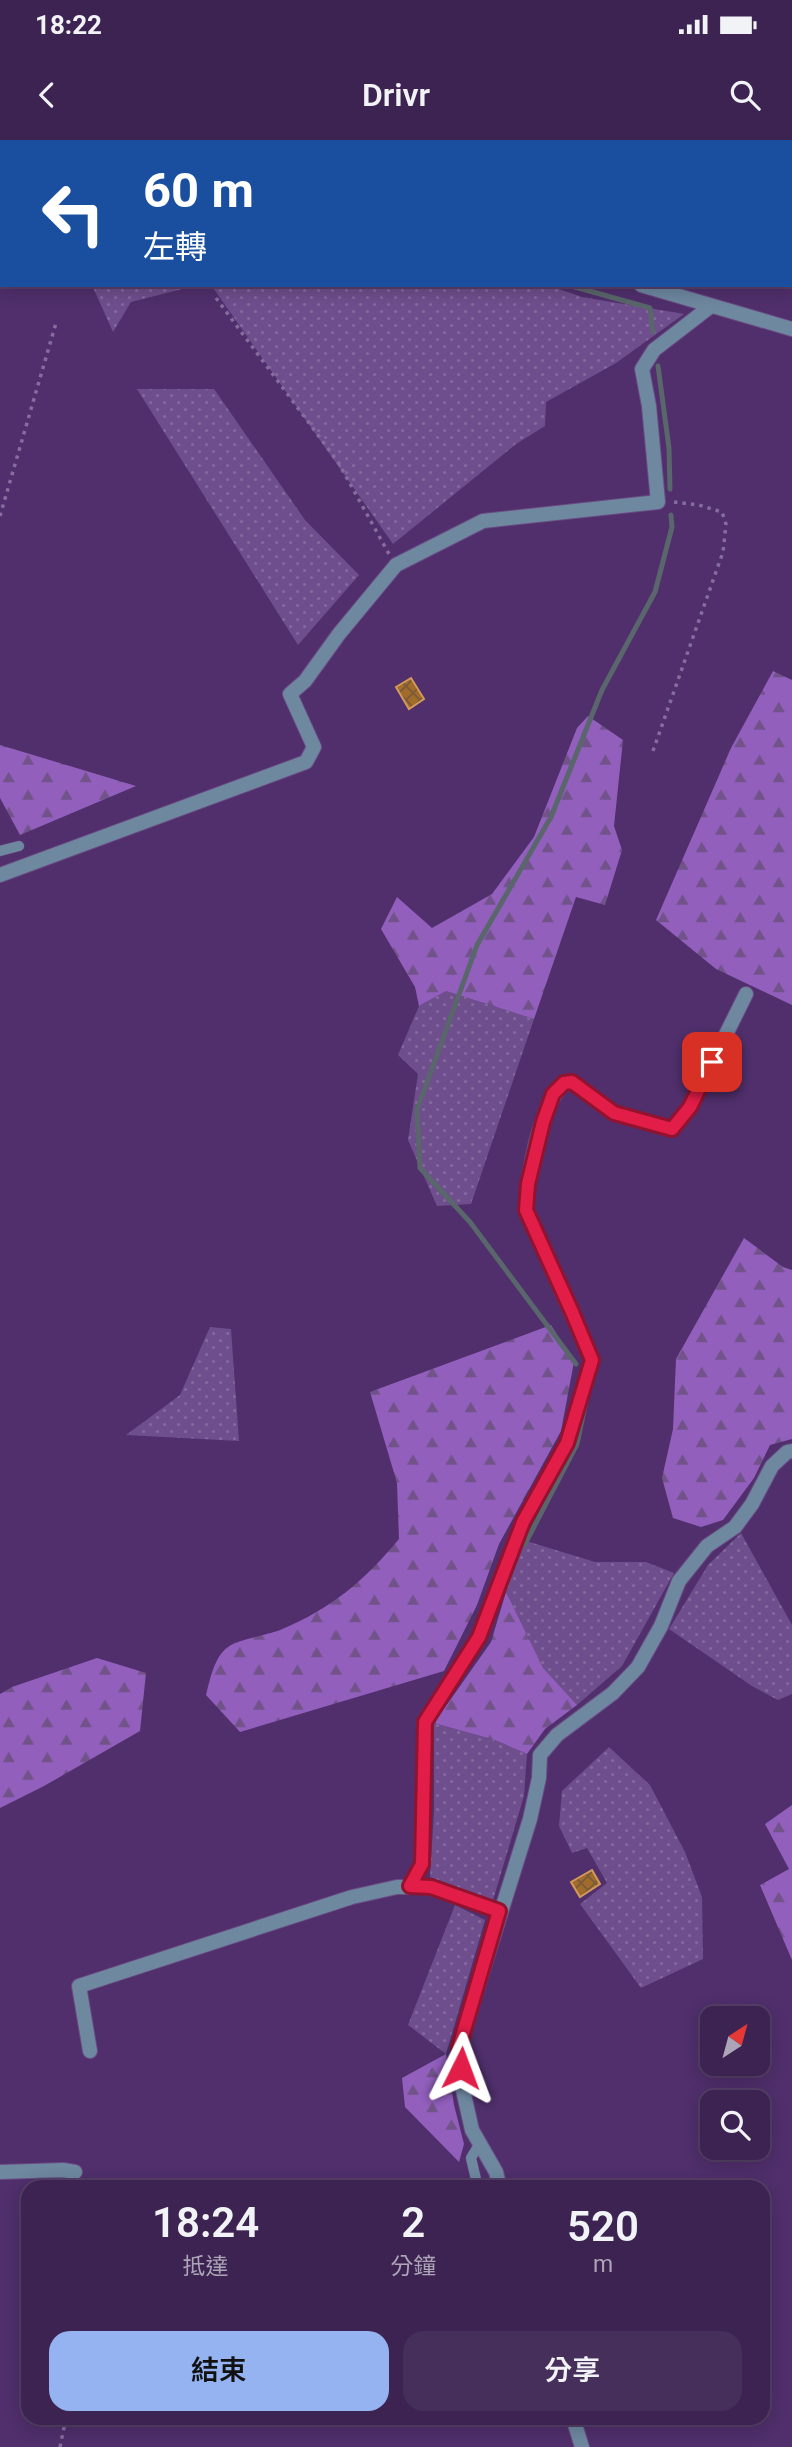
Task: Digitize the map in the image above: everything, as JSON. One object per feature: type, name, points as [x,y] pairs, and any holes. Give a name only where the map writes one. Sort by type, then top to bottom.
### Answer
[{"type":"street","points":[[647,287],[792,330]]},
{"type":"street","points":[[0,875],[306,762],[314,747],[290,694],[305,681],[339,634],[396,565],[483,521],[658,502],[649,406],[642,369],[654,350],[711,306]]},
{"type":"street","points":[[410,1886],[422,1864],[425,1722],[479,1637],[523,1522],[567,1443],[592,1360],[526,1210],[528,1184],[543,1122],[553,1094],[564,1083],[572,1082],[614,1113],[672,1129],[690,1107],[746,994]]},
{"type":"street","points":[[498,2180],[472,2130],[463,2090],[459,2047],[499,1911],[530,1819],[539,1778],[540,1755],[557,1735],[613,1693],[638,1667],[661,1626],[679,1581],[707,1546],[735,1527],[752,1504],[772,1466],[787,1452],[792,1451]]},
{"type":"street","points":[[90,2051],[79,1986],[352,1897],[410,1886],[431,1887],[499,1911]]},
{"type":"street","points":[[0,2172],[75,2172]]},
{"type":"street","points":[[575,2425],[582,2447]]},
{"type":"lane","points":[[0,851],[19,846]]},
{"type":"lane","points":[[476,2180],[471,2158],[480,2143]]},
{"type":"path","points":[[216,298],[338,461],[396,565]]},
{"type":"path","points":[[0,516],[55,323]]},
{"type":"path","points":[[653,751],[723,552],[726,524],[722,512],[683,501],[658,502]]},
{"type":"path","points":[[60,2447],[65,2425]]},
{"type":"shaded area","points":[[93,287],[190,287],[131,302],[113,332]]},
{"type":"shaded area","points":[[212,287],[553,287],[582,297],[684,314],[616,363],[546,402],[545,426],[516,444],[393,544]]},
{"type":"shaded area","points":[[137,389],[214,389],[305,520],[359,575],[298,645]]},
{"type":"shaded area","points":[[446,991],[534,1019],[471,1204],[437,1206],[408,1140],[418,1074],[398,1055],[419,1006]]},
{"type":"shaded area","points":[[210,1327],[231,1329],[239,1441],[126,1435],[180,1395]]},
{"type":"shaded area","points":[[741,1533],[792,1625],[792,1694],[778,1700],[752,1686],[669,1629],[708,1565]]},
{"type":"shaded area","points":[[523,1540],[595,1562],[646,1562],[674,1573],[622,1666],[577,1705],[543,1669],[506,1592]]},
{"type":"shaded area","points":[[434,1723],[495,1740],[527,1754],[524,1796],[493,1900],[430,1877],[434,1811]]},
{"type":"shaded area","points":[[609,1747],[650,1785],[685,1852],[702,1897],[703,1959],[641,1988],[580,1904],[607,1883],[587,1848],[572,1853],[559,1826],[562,1791]]},
{"type":"shaded area","points":[[455,1905],[485,1920],[446,2054],[408,2025]]},
{"type":"green space","points":[[773,671],[792,680],[792,1005],[716,969],[656,920],[731,748]]},
{"type":"green space","points":[[588,716],[623,740],[614,826],[622,850],[605,905],[576,897],[534,1019],[446,991],[419,1006],[415,987],[381,929],[397,897],[432,928],[492,894],[534,837],[577,728]]},
{"type":"green space","points":[[0,745],[136,786],[20,835],[0,798]]},
{"type":"green space","points":[[744,1238],[783,1267],[792,1270],[792,1439],[770,1445],[754,1478],[723,1520],[701,1527],[673,1518],[662,1478],[673,1429],[676,1359]]},
{"type":"green space","points":[[551,1325],[574,1362],[561,1431],[499,1544],[477,1605],[444,1671],[240,1732],[206,1695],[213,1669],[223,1651],[238,1642],[298,1622],[331,1603],[373,1568],[399,1539],[397,1483],[370,1392]]},
{"type":"green space","points":[[506,1592],[543,1668],[577,1705],[545,1729],[527,1754],[495,1740],[434,1723],[491,1642]]},
{"type":"green space","points":[[97,1658],[146,1673],[140,1731],[0,1808],[0,1694],[12,1687]]},
{"type":"green space","points":[[792,1805],[792,1960],[760,1885],[789,1869],[765,1824]]},
{"type":"green space","points":[[446,2054],[454,2105],[464,2144],[459,2162],[405,2107],[402,2078]]},
{"type":"building","points":[[411,678],[424,699],[409,709],[396,687]]},
{"type":"building","points":[[592,1870],[600,1884],[580,1897],[571,1882]]},
{"type":"waterway","points":[[575,287],[650,308],[653,332]]},
{"type":"waterway","points":[[658,366],[669,448],[670,489]]},
{"type":"waterway","points":[[576,1364],[470,1222],[420,1168],[417,1110],[477,945],[551,817],[602,690],[655,592],[672,527],[671,515]]},
{"type":"waterway","points":[[525,1544],[577,1444],[585,1406]]},
{"type":"route","points":[[461,2068],[459,2047],[499,1911],[431,1887],[410,1886],[422,1864],[425,1722],[479,1637],[523,1522],[567,1443],[592,1360],[526,1210],[528,1184],[543,1122],[553,1094],[564,1083],[572,1082],[614,1113],[672,1129],[690,1107],[712,1062]]}]
